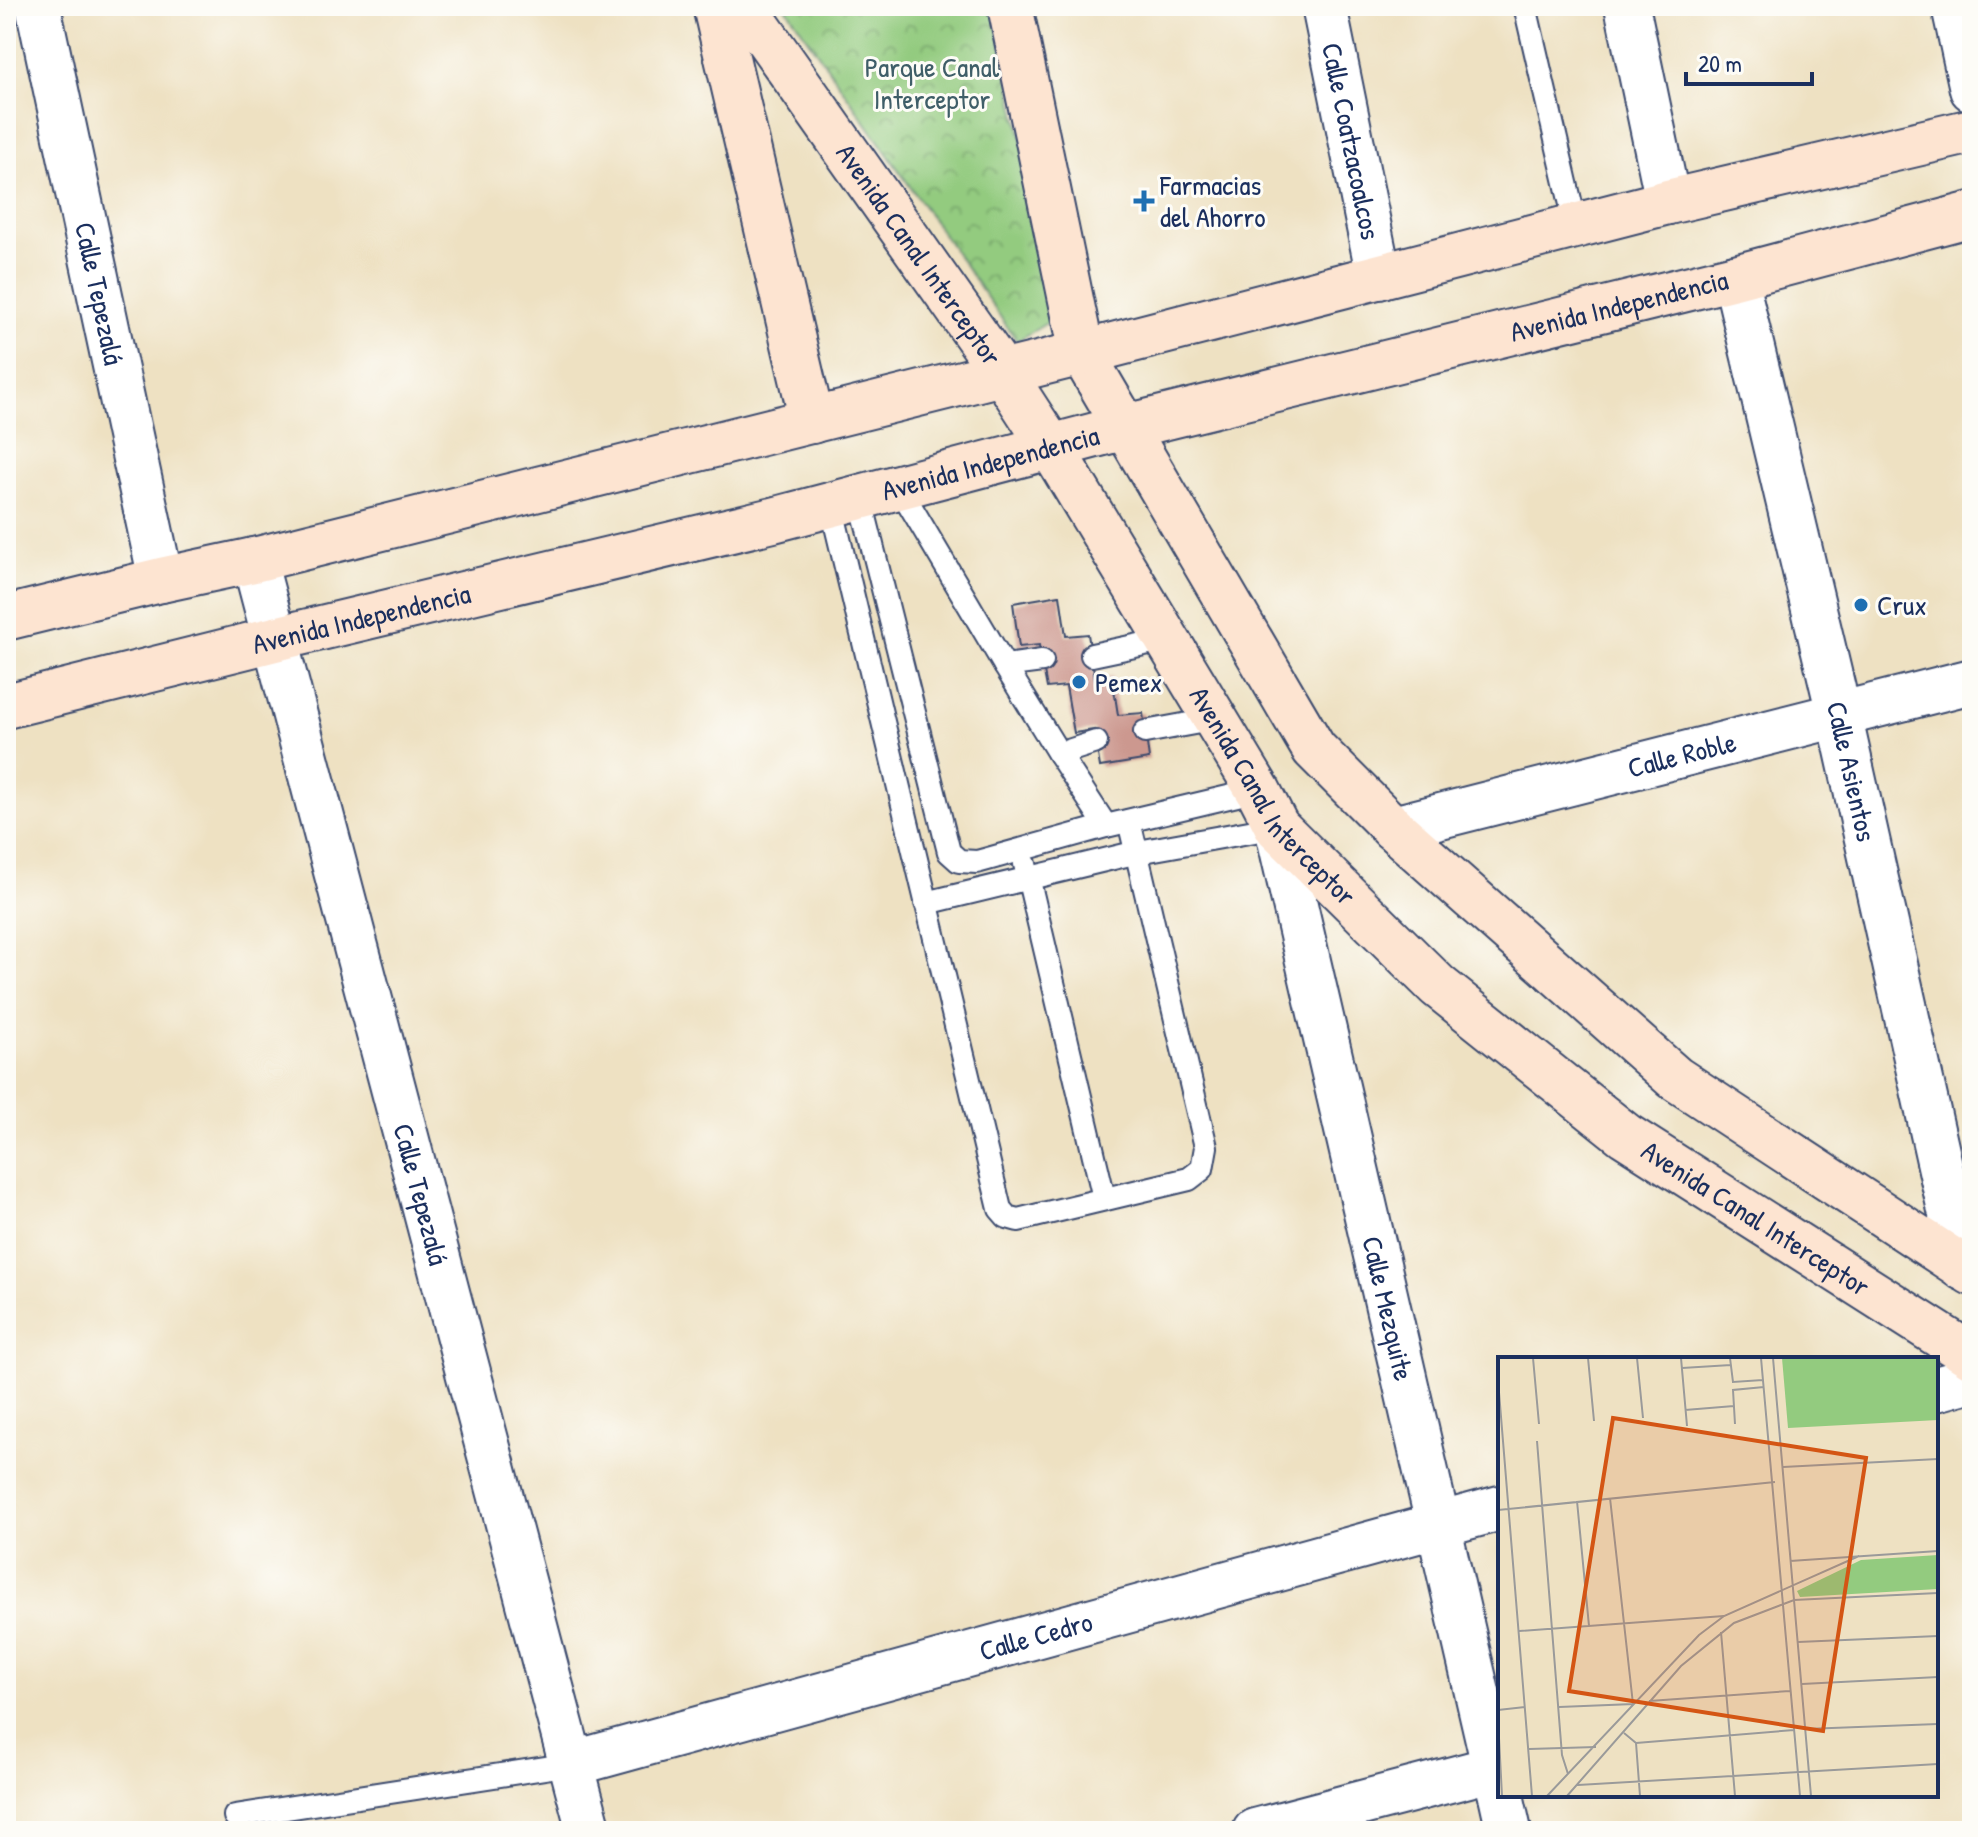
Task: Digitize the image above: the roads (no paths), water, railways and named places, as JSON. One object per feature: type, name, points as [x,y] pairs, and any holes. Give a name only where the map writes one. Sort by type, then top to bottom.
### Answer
[{"type":"main road","points":[[715,6],[812,421]]},
{"type":"main road","name":"Avenida Canal Interceptor","points":[[744,6],[1003,373],[1168,639],[1267,808],[1438,986],[1625,1135],[1972,1356]]},
{"type":"main road","name":"Avenida Canal Interceptor","points":[[1010,6],[1082,353],[1314,749],[1393,828],[1675,1078],[1968,1270]]},
{"type":"main road","points":[[6,618],[254,560],[812,421],[1668,202],[1972,131]]},
{"type":"main road","name":"Avenida Independencia","points":[[6,706],[863,497],[1126,427],[1735,277],[1972,214]]},
{"type":"street","name":"Calle Tepezalá","points":[[38,6],[161,580]]},
{"type":"street","name":"Calle Coatzacoalcos","points":[[1324,6],[1379,277]]},
{"type":"street","points":[[1627,6],[1668,202]]},
{"type":"street","points":[[1954,6],[1972,89]]},
{"type":"street","name":"Calle Asientos","points":[[1735,277],[1968,1270]]},
{"type":"street","name":"Calle Tepezalá","points":[[254,560],[589,1831]]},
{"type":"street","name":"Calle Roble","points":[[1393,828],[1972,681]]},
{"type":"street","name":"Calle Mezquite","points":[[1267,808],[1498,1785]]},
{"type":"street","points":[[1938,1388],[1972,1379]]},
{"type":"street","name":"Calle Cedro","points":[[571,1764],[1498,1509]]},
{"type":"street","points":[[1255,1831],[1498,1785]]},
{"type":"street","name":"Calle Mezquite","points":[[1501,1797],[1509,1831]]},
{"type":"lane","points":[[1525,6],[1576,226]]},
{"type":"lane","points":[[863,497],[1005,666],[1106,826]]},
{"type":"lane","points":[[863,497],[949,852],[959,861],[977,862],[1129,821],[1267,808]]},
{"type":"lane","points":[[863,497],[926,903],[1000,1209],[1007,1217],[1018,1220],[1189,1179],[1202,1169],[1206,1147],[1129,821]]},
{"type":"lane","points":[[1092,655],[1168,639]]},
{"type":"lane","points":[[1005,666],[1042,661]]},
{"type":"lane","points":[[1145,732],[1216,719]]},
{"type":"lane","points":[[1059,754],[1096,742]]},
{"type":"lane","points":[[926,903],[1138,852],[1267,808]]},
{"type":"lane","points":[[1022,849],[1104,1198]]},
{"type":"lane","points":[[235,1816],[571,1764]]},
{"type":"place","name":"Farmacias del Ahorro","points":[[1144,201]]},
{"type":"place","name":"Crux","points":[[1861,605]]},
{"type":"place","name":"Pemex","points":[[1079,682]]},
{"type":"park label","name":"Parque Canal Interceptor","points":[[932,83]]}]
